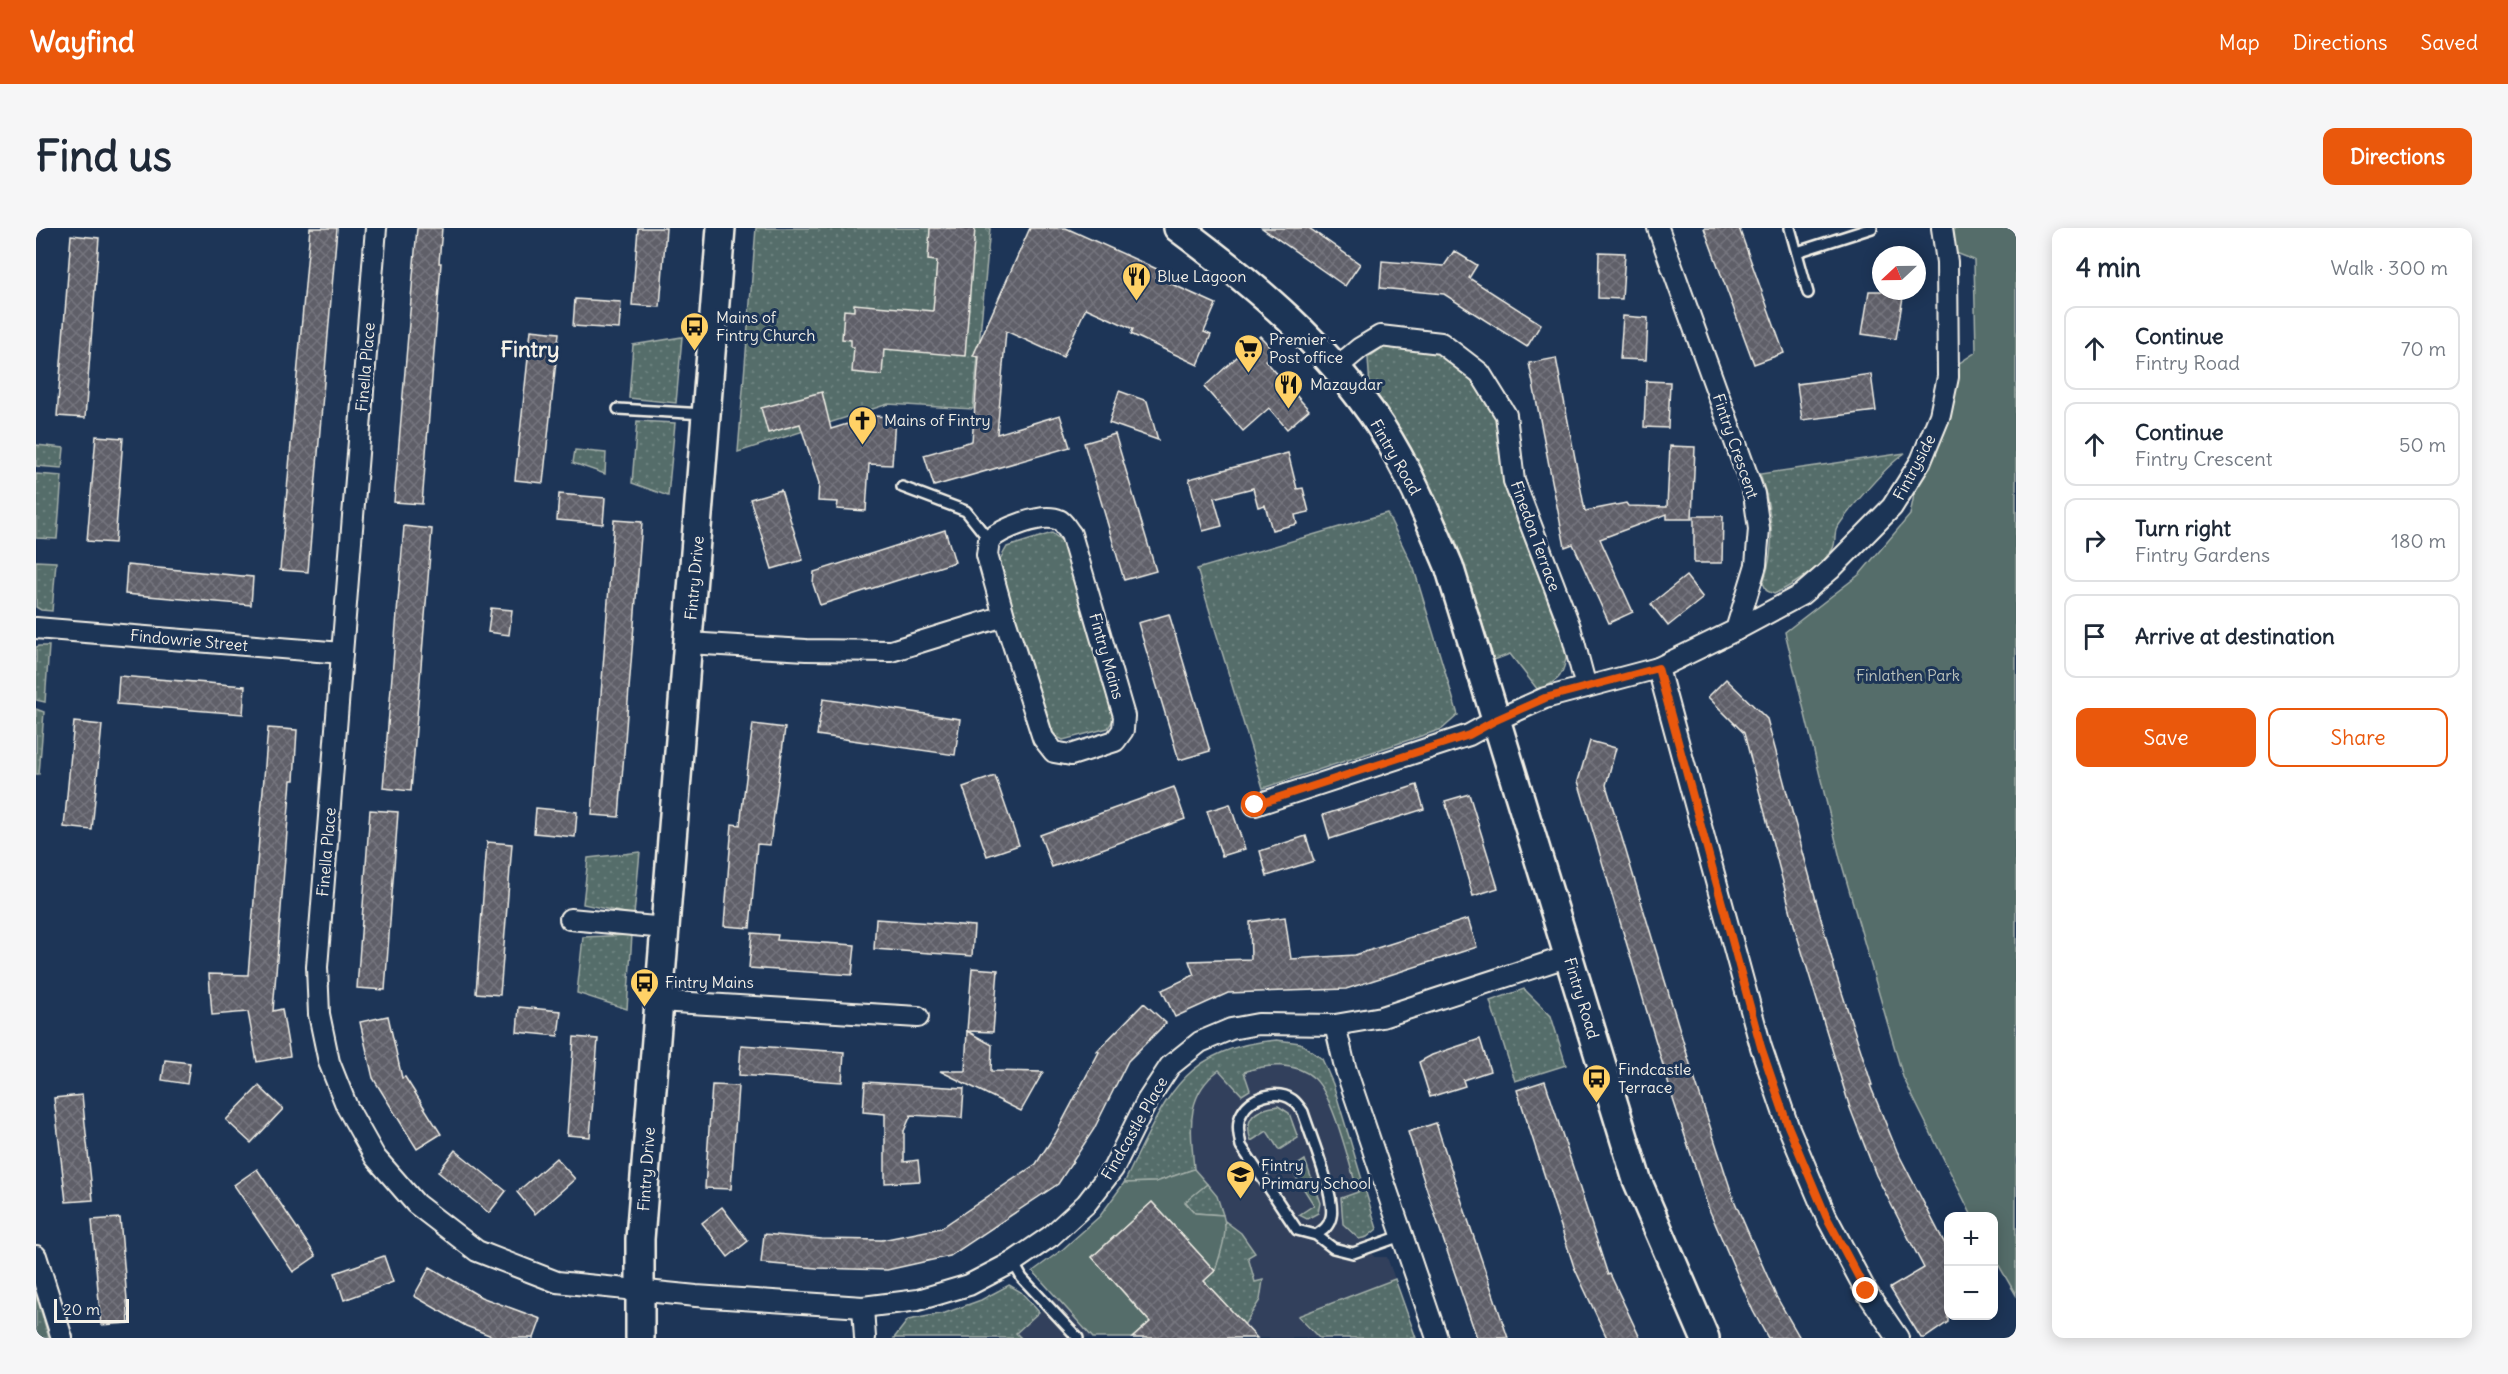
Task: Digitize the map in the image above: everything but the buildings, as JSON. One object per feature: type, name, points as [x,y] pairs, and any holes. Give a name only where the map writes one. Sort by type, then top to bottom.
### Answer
[{"type":"street","name":"Finella Place","points":[[376,228],[317,967],[320,1014],[329,1062],[347,1107],[375,1157],[416,1204],[477,1251],[557,1282],[640,1290]]},
{"type":"street","name":"Fintry Drive","points":[[640,1338],[640,1239],[721,228]]},
{"type":"street","name":"Fintry Road","points":[[1178,228],[1239,273],[1274,303],[1337,367],[1382,428],[1418,494],[1449,566],[1637,1180],[1705,1338]]},
{"type":"street","name":"Fintry Crescent","points":[[1658,228],[1754,494],[1759,529],[1756,565],[1736,630]]},
{"type":"street","name":"Fintryside","points":[[1736,630],[1801,595],[1830,570],[1892,507],[1921,461],[1940,415],[1948,377],[1947,262],[1942,228]]},
{"type":"street","name":"Finedon Terrace","points":[[1337,367],[1380,336],[1441,343],[1480,373],[1506,415],[1514,481],[1570,627],[1586,687]]},
{"type":"street","name":"Fintry Mains","points":[[1046,517],[1061,521],[1071,534],[1125,716],[1123,730],[1115,741],[1071,755],[1054,752],[1042,738],[1005,616],[987,555],[989,540],[1000,531],[1046,517]]},
{"type":"street","points":[[688,643],[806,650],[891,651],[1005,616]]},
{"type":"street","name":"Findowrie Street","points":[[36,628],[342,653]]},
{"type":"street","points":[[1255,805],[1469,735],[1545,698],[1658,668],[1736,630]]},
{"type":"street","points":[[1658,668],[1761,1047],[1788,1126],[1826,1216],[1866,1291],[1898,1338]]},
{"type":"street","points":[[570,919],[665,928]]},
{"type":"street","name":"Findcastle Place","points":[[640,1290],[862,1307],[918,1300],[969,1285],[1013,1262],[1051,1236],[1086,1204],[1113,1169],[1147,1101],[1170,1066],[1200,1042],[1231,1029],[1258,1024],[1335,1025],[1382,1017],[1569,956]]},
{"type":"street","points":[[659,1001],[918,1017]]},
{"type":"street","points":[[1335,1025],[1346,1067],[1401,1236],[1437,1338]]},
{"type":"street","points":[[36,1256],[62,1338]]},
{"type":"street","points":[[862,1307],[865,1338]]},
{"type":"lane","points":[[1790,228],[1808,293]]},
{"type":"lane","points":[[1797,252],[1872,228]]},
{"type":"lane","points":[[618,409],[707,414]]},
{"type":"lane","points":[[902,487],[966,511],[989,540]]},
{"type":"lane","points":[[1316,1235],[1327,1228],[1332,1216],[1331,1198],[1303,1112],[1293,1100],[1281,1095],[1266,1095],[1252,1101],[1241,1113],[1238,1130],[1241,1146],[1298,1230],[1316,1235],[1333,1248],[1353,1252],[1401,1236]]},
{"type":"lane","points":[[1013,1262],[1022,1278],[1078,1338]]},
{"type":"shaded area","name":"Fintry Primary School","points":[[1277,1040],[1300,1043],[1322,1059],[1333,1084],[1377,1229],[1367,1237],[1374,1257],[1387,1257],[1416,1338],[894,1338],[908,1320],[945,1313],[981,1300],[1009,1285],[1021,1292],[1039,1312],[1056,1297],[1033,1271],[1063,1249],[1100,1216],[1124,1183],[1151,1130],[1198,1064],[1229,1049],[1255,1042]]},
{"type":"green space","points":[[756,228],[990,228],[973,409],[888,404],[738,452]]},
{"type":"green space","name":"Finlathen Park","points":[[1952,228],[2016,228],[2016,1295],[1998,1264],[1998,1212],[1970,1212],[1903,1077],[1840,858],[1785,632],[1860,574],[1910,515],[1915,490],[1950,418],[1958,364],[1976,352],[1974,260],[1956,253]]},
{"type":"green space","points":[[682,337],[676,403],[629,398],[633,345]]},
{"type":"green space","points":[[1386,345],[1438,351],[1474,378],[1498,419],[1506,491],[1567,652],[1560,676],[1545,687],[1538,690],[1510,654],[1494,660],[1456,541],[1407,442],[1370,387],[1368,358]]},
{"type":"green space","points":[[637,421],[675,423],[668,496],[632,483]]},
{"type":"green space","points":[[36,445],[64,448],[62,468],[36,466]]},
{"type":"green space","points":[[575,450],[606,453],[605,474],[573,463]]},
{"type":"green space","points":[[1905,453],[1879,477],[1850,510],[1837,528],[1832,550],[1820,564],[1806,576],[1782,590],[1774,594],[1767,591],[1763,583],[1770,555],[1771,528],[1768,501],[1760,474]]},
{"type":"green space","points":[[36,474],[62,476],[57,539],[36,538]]},
{"type":"green space","points":[[1387,513],[1414,569],[1458,715],[1442,729],[1263,788],[1197,569]]},
{"type":"green space","points":[[1052,533],[1062,541],[1115,717],[1108,728],[1063,740],[1051,734],[999,561],[1007,547]]},
{"type":"green space","points":[[36,561],[56,562],[52,611],[36,607]]},
{"type":"green space","points":[[49,646],[45,702],[36,700],[36,647]]},
{"type":"green space","points":[[36,709],[44,712],[39,774],[36,774]]},
{"type":"green space","points":[[640,852],[634,915],[583,904],[588,858]]},
{"type":"green space","points":[[632,935],[627,1009],[577,993],[583,937]]},
{"type":"green space","points":[[1524,989],[1551,1016],[1566,1065],[1515,1081],[1490,1001]]},
{"type":"green space","points":[[1277,1040],[1300,1043],[1322,1059],[1333,1084],[1377,1229],[1367,1237],[1359,1239],[1343,1224],[1341,1198],[1358,1192],[1335,1116],[1322,1088],[1315,1079],[1299,1069],[1290,1067],[1271,1066],[1244,1072],[1250,1090],[1242,1095],[1219,1070],[1208,1080],[1195,1102],[1191,1127],[1194,1169],[1156,1182],[1124,1183],[1163,1106],[1178,1085],[1195,1068],[1217,1055],[1244,1045]]},
{"type":"green space","points":[[1278,1106],[1289,1113],[1298,1138],[1279,1150],[1267,1131],[1251,1141],[1249,1126],[1253,1116],[1263,1109]]},
{"type":"green space","points":[[1305,1160],[1320,1203],[1318,1213],[1307,1219],[1299,1215],[1314,1205],[1291,1169]]},
{"type":"green space","points":[[1194,1169],[1207,1184],[1185,1202],[1195,1213],[1223,1215],[1225,1222],[1223,1243],[1215,1271],[1152,1202],[1092,1257],[1150,1322],[1132,1338],[1093,1338],[1033,1271],[1063,1249],[1100,1216],[1124,1183],[1156,1182]]},
{"type":"green space","points":[[1207,1184],[1217,1196],[1223,1215],[1195,1213],[1185,1201]]},
{"type":"green space","points":[[1225,1221],[1241,1233],[1255,1253],[1248,1257],[1255,1282],[1263,1280],[1260,1300],[1244,1325],[1204,1281],[1218,1261]]},
{"type":"green space","points":[[1395,1279],[1416,1338],[1319,1338],[1298,1316]]},
{"type":"green space","points":[[1009,1285],[1021,1292],[1039,1312],[1016,1333],[1021,1338],[894,1338],[908,1320],[945,1313],[981,1300]]},
{"type":"green space","points":[[36,1294],[49,1338],[36,1338]]},
{"type":"place","name":"Blue Lagoon","points":[[1136,302]]},
{"type":"place","name":"Mains of Fintry Church","points":[[695,352]]},
{"type":"place","name":"Premier - Post office","points":[[1248,374]]},
{"type":"place","name":"Mazaydar","points":[[1289,410]]},
{"type":"place","name":"Mains of Fintry","points":[[863,446]]},
{"type":"place","name":"Fintry Mains","points":[[644,1008]]},
{"type":"place","name":"Findcastle Terrace","points":[[1597,1104]]},
{"type":"place","name":"Fintry Primary School","points":[[1240,1200]]},
{"type":"district","name":"Fintry","points":[[530,349]]},
{"type":"route","points":[[1255,805],[1469,735],[1545,698],[1658,668],[1761,1047],[1788,1126],[1826,1216],[1866,1291]]}]
